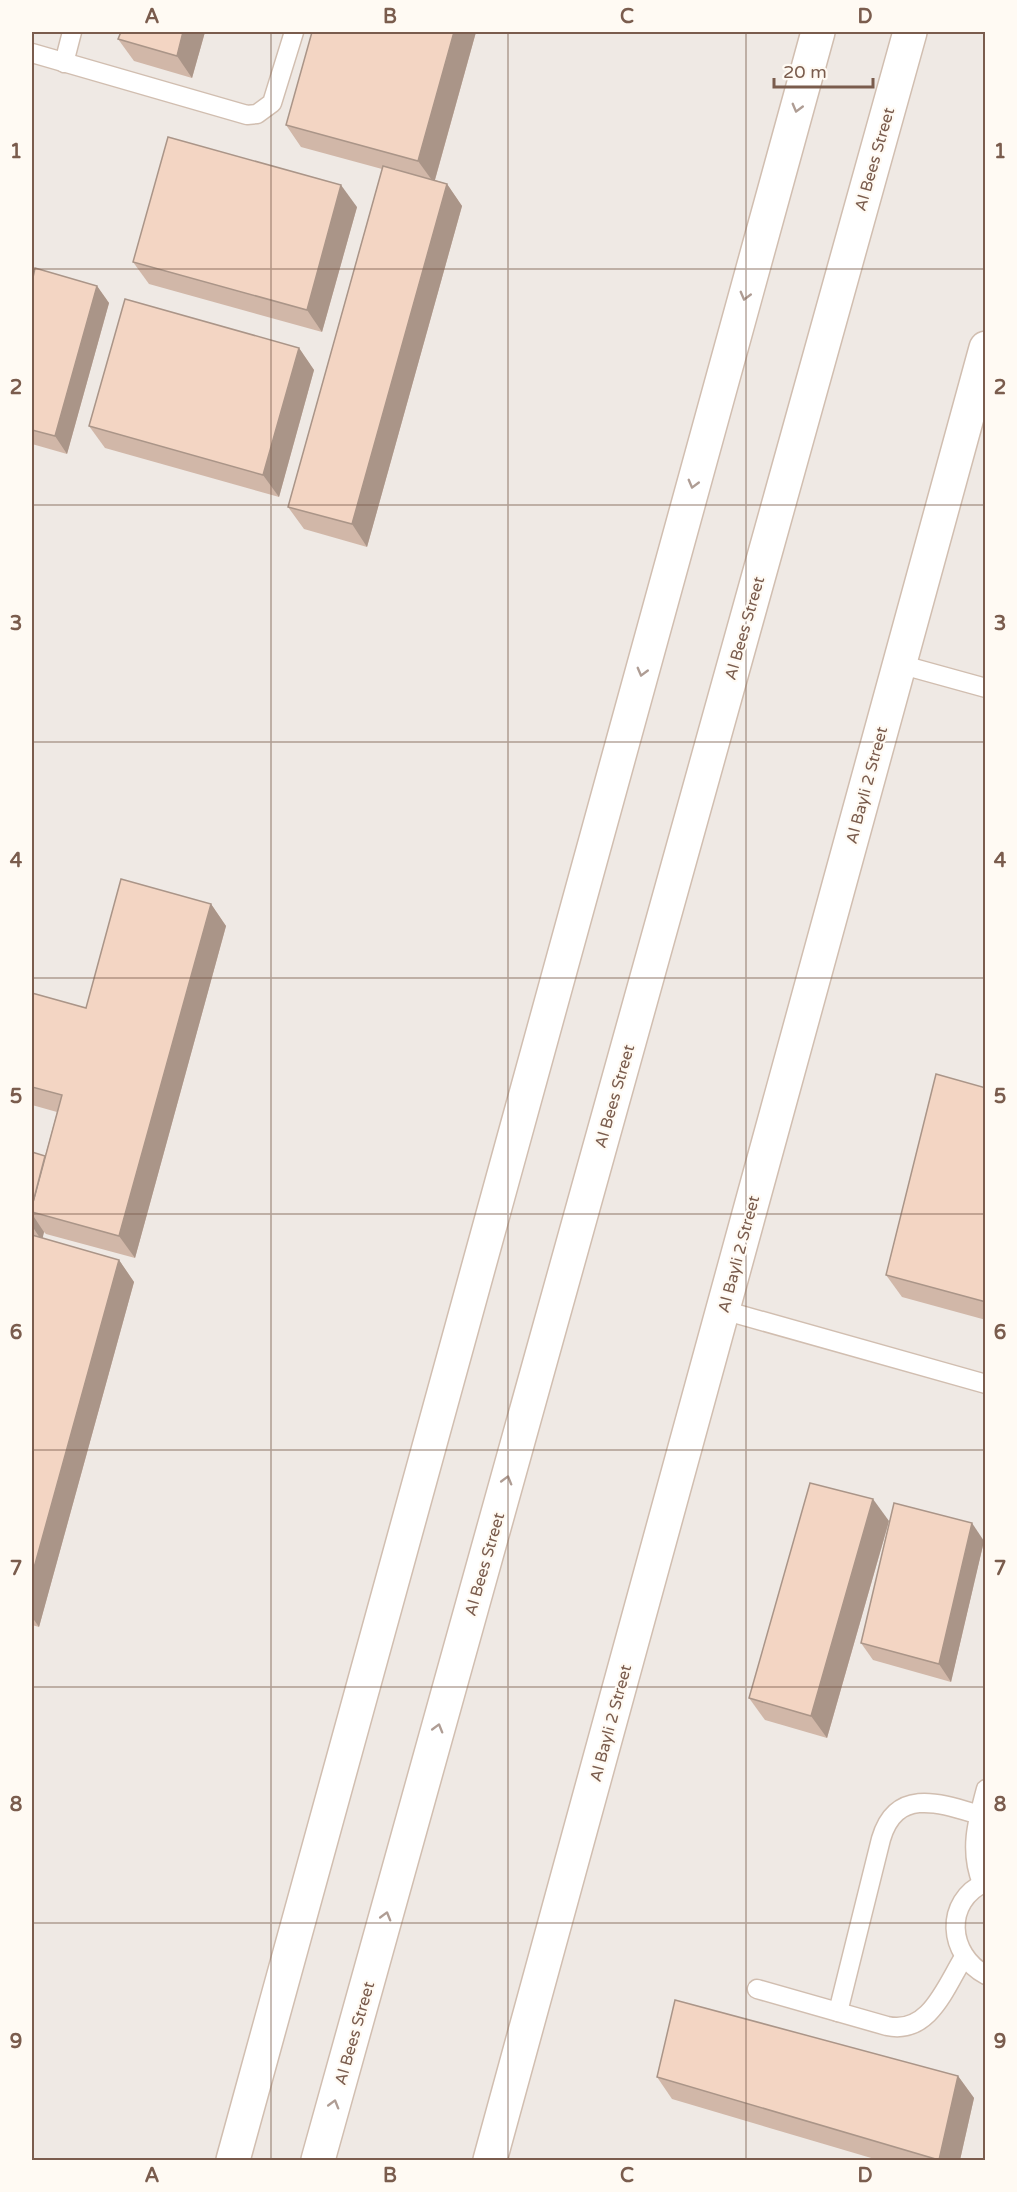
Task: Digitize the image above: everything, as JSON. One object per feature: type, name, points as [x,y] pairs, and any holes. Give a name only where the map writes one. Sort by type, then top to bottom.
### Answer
[{"type":"street","points":[[233,2160],[818,32]]},
{"type":"street","name":"Al Bees Street","points":[[318,2160],[910,32]]},
{"type":"street","name":"Al Bayli 2 Street","points":[[490,2160],[899,664],[983,365]]},
{"type":"lane","points":[[64,63],[72,32]]},
{"type":"lane","points":[[32,53],[248,116],[257,114],[272,104],[294,32]]},
{"type":"lane","points":[[899,664],[986,688]]},
{"type":"lane","points":[[723,1310],[986,1384]]},
{"type":"lane","points":[[986,1789],[982,1816],[974,1844],[977,1871],[984,1883],[962,1902],[956,1916],[957,1944],[964,1958],[975,1969],[986,1975]]},
{"type":"lane","points":[[838,2012],[881,1839],[892,1816],[902,1807],[928,1802],[982,1816]]},
{"type":"lane","points":[[757,1989],[898,2028],[918,2023],[927,2016],[964,1958]]},
{"type":"shaded area","points":[[32,32],[985,32],[985,2160],[32,2160]]},
{"type":"building","points":[[121,32],[183,32],[177,56],[118,39]]},
{"type":"building","points":[[312,32],[454,32],[418,161],[286,125]]},
{"type":"building","points":[[168,137],[341,185],[307,310],[133,262]]},
{"type":"building","points":[[383,166],[447,184],[352,524],[288,507]]},
{"type":"building","points":[[35,268],[97,286],[55,436],[32,430],[32,282]]},
{"type":"building","points":[[125,299],[299,348],[263,475],[89,426]]},
{"type":"building","points":[[121,879],[211,904],[119,1236],[32,1212],[62,1095],[32,1087],[32,993],[86,1008]]},
{"type":"building","points":[[936,1074],[986,1088],[986,1302],[886,1275]]},
{"type":"building","points":[[32,1152],[45,1156],[32,1206]]},
{"type":"building","points":[[32,1235],[119,1260],[32,1575]]},
{"type":"building","points":[[810,1483],[873,1499],[811,1716],[749,1698]]},
{"type":"building","points":[[894,1503],[972,1523],[939,1664],[861,1643]]},
{"type":"building","points":[[675,2000],[958,2076],[939,2160],[657,2077]]}]
